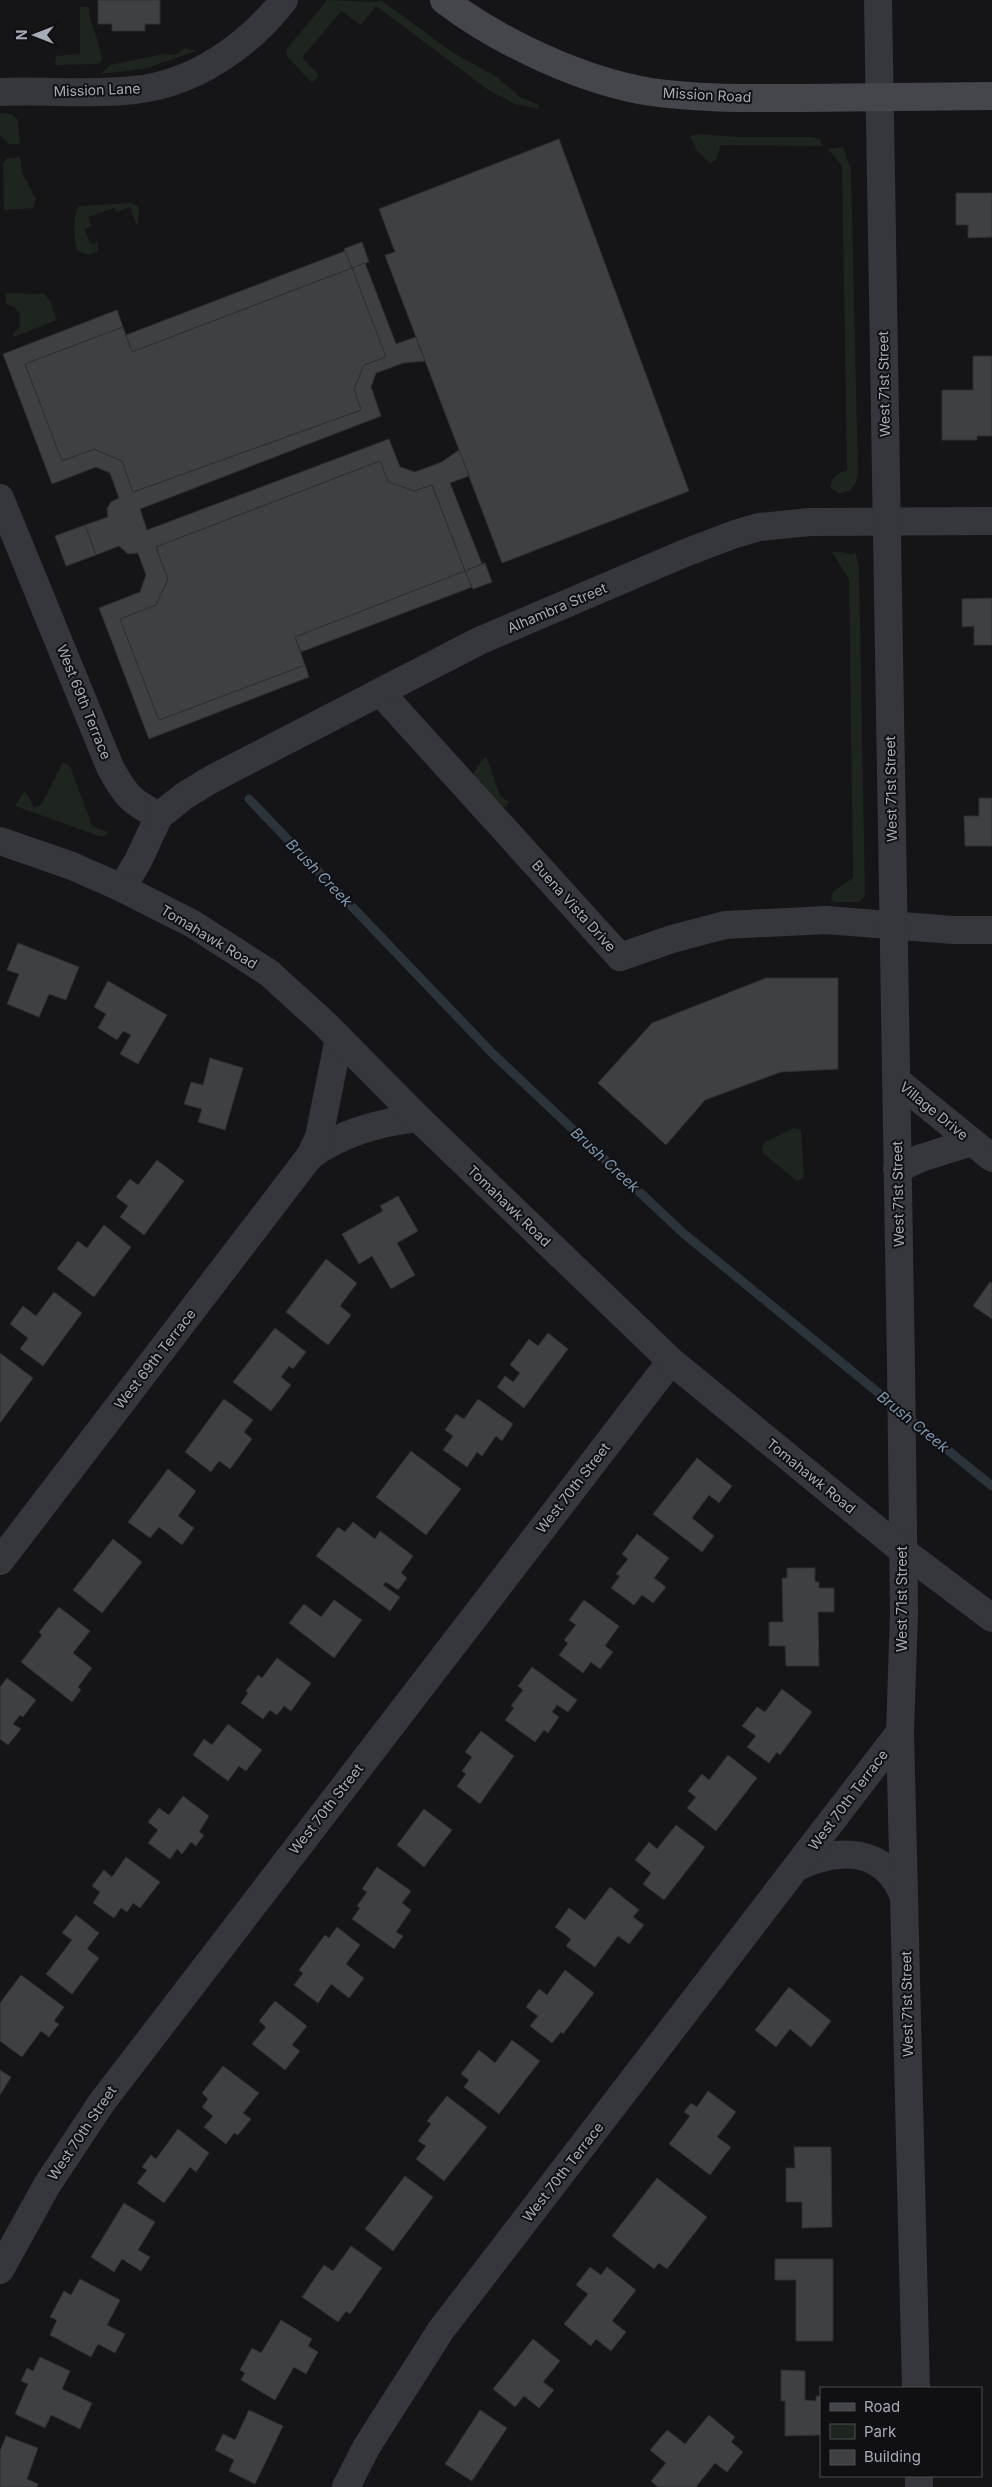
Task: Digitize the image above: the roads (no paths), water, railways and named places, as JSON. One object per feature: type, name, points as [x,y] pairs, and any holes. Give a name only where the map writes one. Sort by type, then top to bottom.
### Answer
[{"type":"main road","name":"Mission Road","points":[[444,0],[492,32],[529,52],[612,83],[650,92],[716,98],[992,96]]},
{"type":"street","name":"Mission Lane","points":[[0,92],[134,90],[174,82],[197,73],[240,44],[265,24],[284,0]]},
{"type":"street","name":"West 71st Street","points":[[878,0],[904,1613],[900,1732],[916,2387]]},
{"type":"street","name":"West 69th Terrace","points":[[0,498],[110,767],[122,790],[133,802],[159,816]]},
{"type":"street","name":"Alhambra Street","points":[[159,816],[184,796],[212,779],[479,641],[685,553],[735,534],[783,524],[992,521]]},
{"type":"street","name":"Buena Vista Drive","points":[[381,692],[620,957],[672,939],[725,925],[826,920],[893,926]]},
{"type":"street","points":[[122,888],[138,861],[159,816]]},
{"type":"street","name":"Tomahawk Road","points":[[0,841],[122,888],[193,924],[269,973],[339,1038],[418,1118],[671,1361],[902,1551],[992,1618]]},
{"type":"street","points":[[893,926],[953,930],[992,930]]},
{"type":"street","name":"West 69th Terrace","points":[[0,1561],[310,1156],[319,1137],[339,1038]]},
{"type":"street","name":"Village Drive","points":[[896,1080],[982,1150]]},
{"type":"street","name":"West 69th Terrace","points":[[310,1156],[320,1148],[355,1132],[397,1120],[418,1118]]},
{"type":"street","name":"Village Drive","points":[[897,1169],[921,1158],[982,1150]]},
{"type":"street","name":"West 70th Street","points":[[0,2270],[47,2185],[102,2102],[671,1361]]},
{"type":"street","name":"West 70th Terrace","points":[[346,2487],[371,2438],[441,2330],[900,1732]]},
{"type":"street","name":"West 70th Terrace","points":[[797,1867],[817,1858],[838,1854],[872,1860],[889,1870],[904,1897]]},
{"type":"waterway","name":"Brush Creek","points":[[249,799],[493,1054],[683,1233],[897,1408]]},
{"type":"waterway","name":"Brush Creek","points":[[907,1417],[992,1486]]}]
